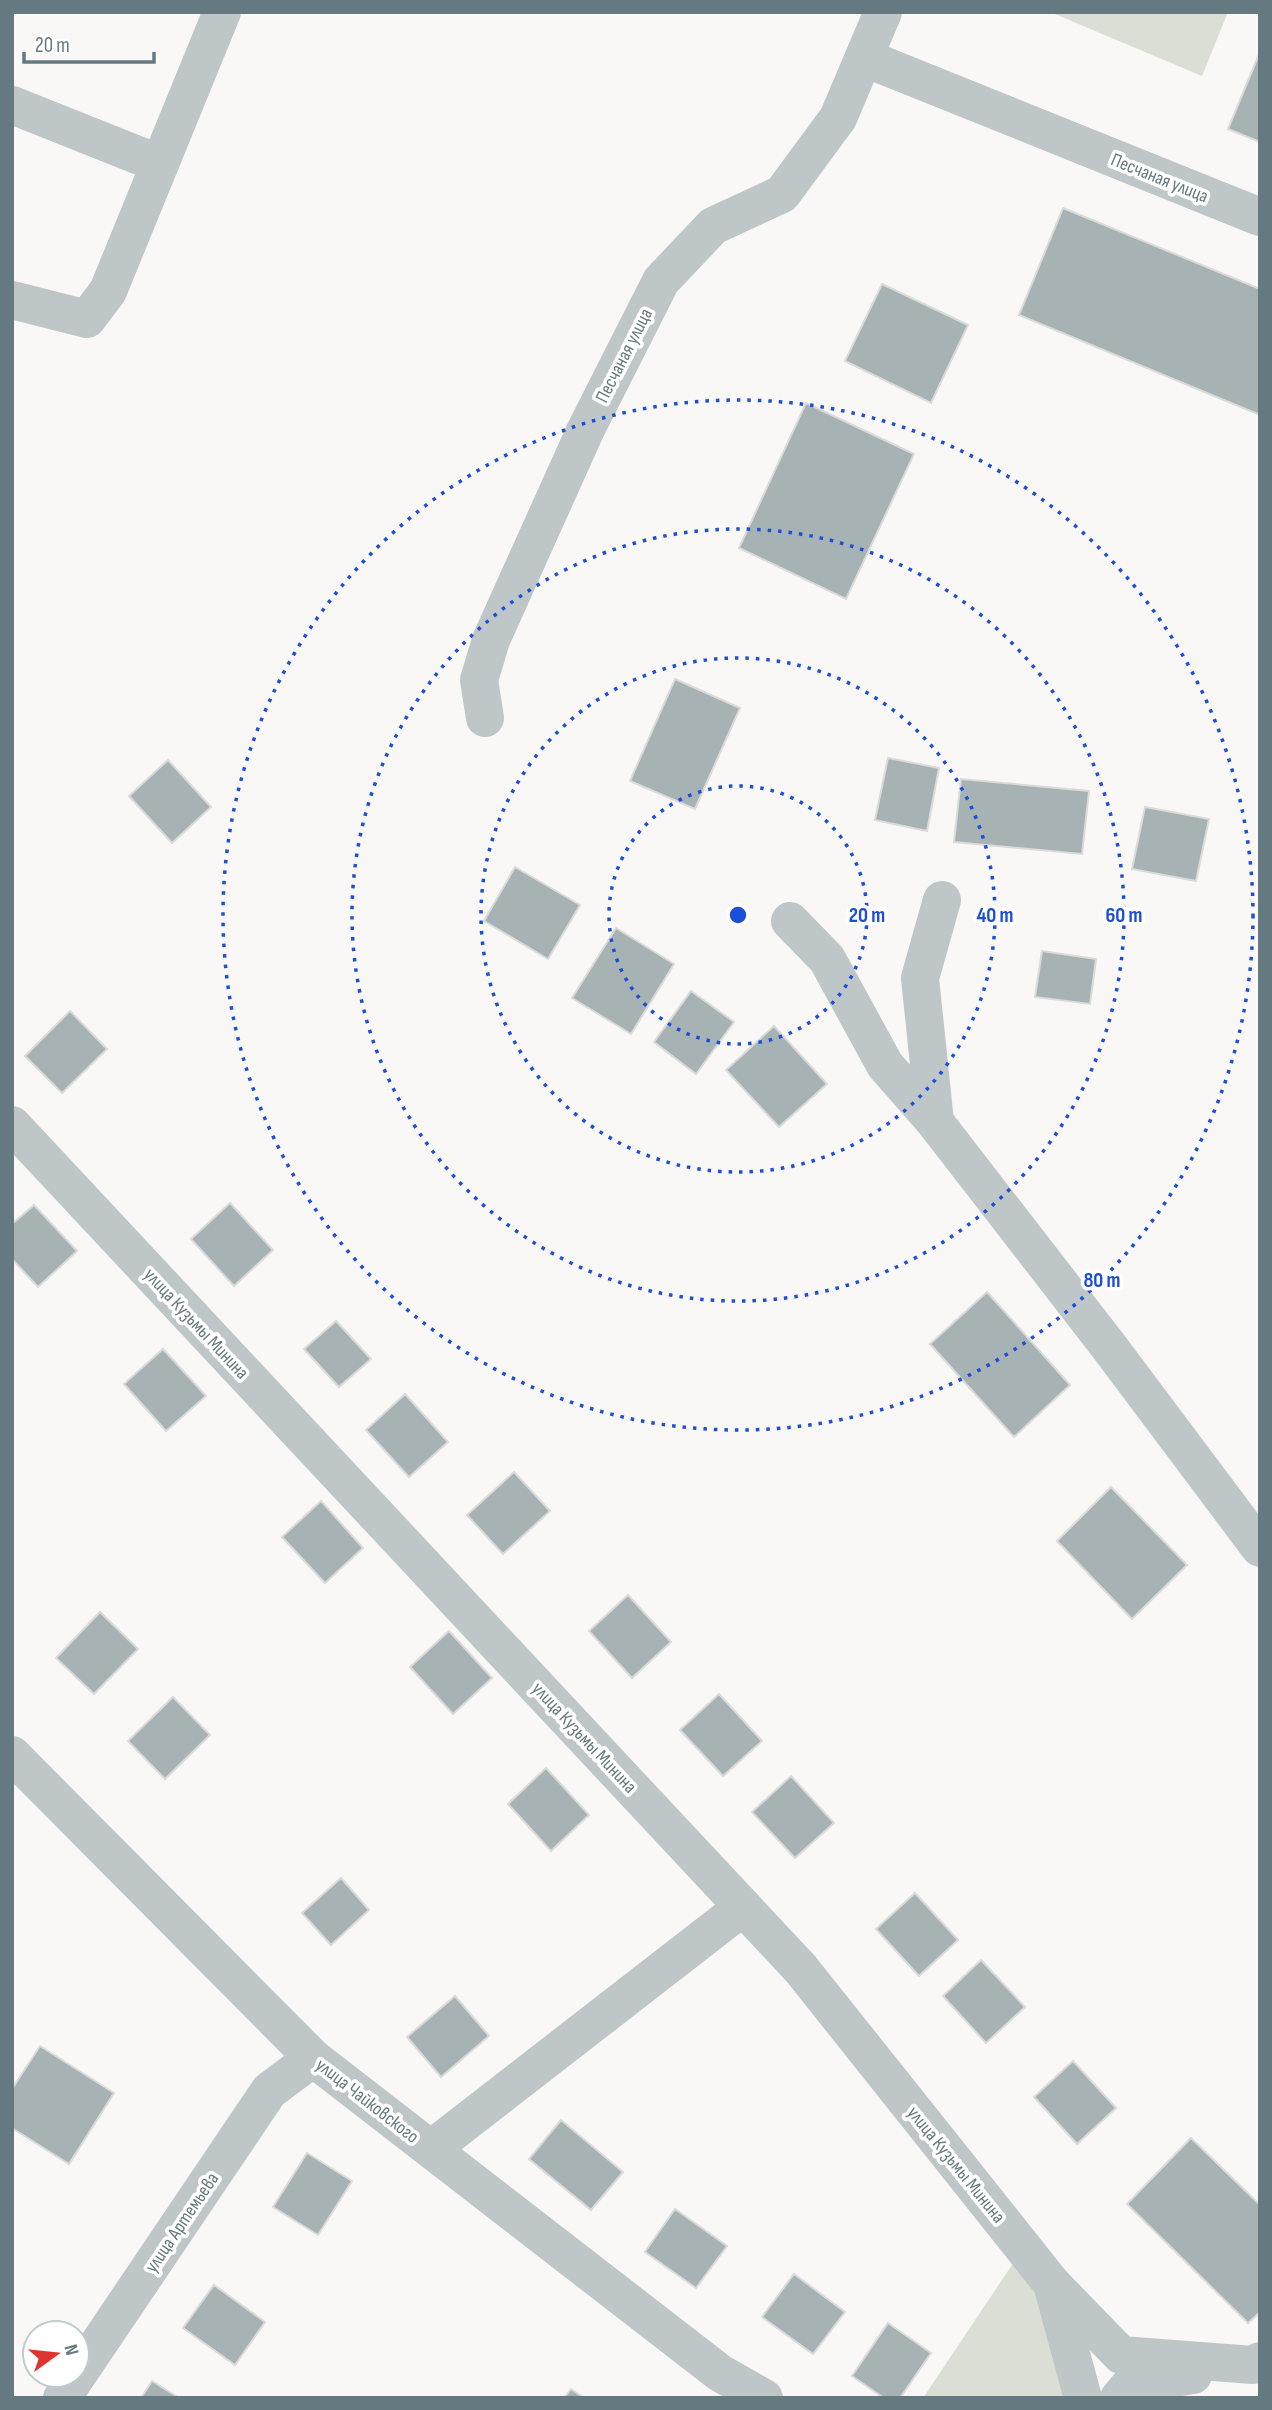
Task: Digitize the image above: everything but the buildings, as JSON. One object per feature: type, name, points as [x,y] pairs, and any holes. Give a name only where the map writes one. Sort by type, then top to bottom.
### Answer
[{"type":"street","points":[[12,300],[87,319],[107,291],[222,12]]},
{"type":"street","name":"Песчаная улица","points":[[485,718],[479,680],[491,640],[586,429],[661,281],[713,226],[782,194],[838,118],[883,12]]},
{"type":"street","name":"Песчаная улица","points":[[865,58],[1260,217]]},
{"type":"street","points":[[12,105],[160,164]]},
{"type":"street","points":[[936,1122],[920,978],[942,900]]},
{"type":"street","points":[[790,921],[827,959],[885,1065],[936,1122],[1260,1548]]},
{"type":"street","name":"улица Кузьмы Минина","points":[[12,1125],[801,1969],[1052,2284],[1083,2398]]},
{"type":"street","name":"улица Чайковского","points":[[12,1755],[313,2058],[431,2150],[711,2385],[764,2398]]},
{"type":"street","points":[[431,2150],[743,1907]]},
{"type":"street","name":"улица Артемьева","points":[[62,2398],[269,2091],[313,2058]]},
{"type":"street","points":[[1052,2284],[1121,2354],[1257,2363]]},
{"type":"street","points":[[1119,2398],[1130,2385],[1257,2363]]},
{"type":"shaded area","points":[[1050,12],[1228,12],[1202,76]]},
{"type":"shaded area","points":[[1014,2262],[1044,2293],[1075,2398],[923,2398]]}]
